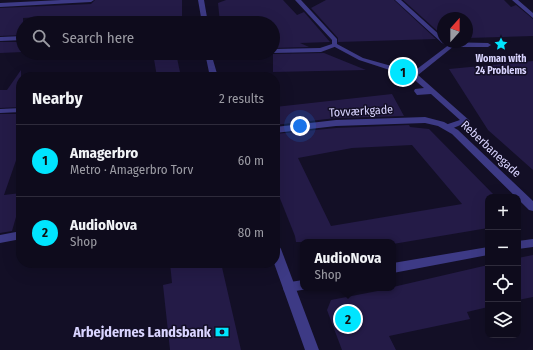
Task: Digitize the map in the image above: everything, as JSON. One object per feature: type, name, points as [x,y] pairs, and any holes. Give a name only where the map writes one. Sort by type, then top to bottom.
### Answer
[{"type":"street","points":[[0,5],[91,0]]},
{"type":"street","points":[[201,0],[204,16]]},
{"type":"street","points":[[298,0],[335,40],[335,45]]},
{"type":"street","points":[[398,0],[437,36]]},
{"type":"street","points":[[515,0],[533,16]]},
{"type":"street","points":[[0,39],[16,38]]},
{"type":"street","points":[[280,51],[321,50],[335,45],[361,59],[413,75],[466,121],[448,127]]},
{"type":"street","points":[[473,45],[488,45]]},
{"type":"street","points":[[413,75],[448,48]]},
{"type":"street","points":[[210,60],[213,72]]},
{"type":"street","points":[[0,111],[16,110]]},
{"type":"street","name":"Tovværkgade","points":[[280,129],[336,123],[425,120],[448,127]]},
{"type":"street","name":"Reberbanegade","points":[[448,127],[533,207]]},
{"type":"street","points":[[0,239],[16,236]]},
{"type":"street","points":[[521,245],[533,243]]},
{"type":"street","points":[[396,267],[485,252]]},
{"type":"street","points":[[280,263],[312,350]]},
{"type":"street","points":[[289,287],[300,285]]},
{"type":"building","points":[[95,0],[182,0],[182,16],[16,16],[16,35],[0,36],[0,8],[91,4]]},
{"type":"building","points":[[226,0],[283,0],[297,15],[304,12],[330,42],[300,43],[309,47],[280,48],[280,16],[219,16],[218,3]]},
{"type":"building","points":[[326,0],[394,0],[436,39],[338,42],[338,38],[311,8]]},
{"type":"building","points":[[403,0],[504,0],[511,7],[516,5],[533,19],[533,36],[473,38],[473,12],[437,12],[437,31]]},
{"type":"building","points":[[0,42],[16,42],[16,52],[0,53]]},
{"type":"building","points":[[324,53],[366,70],[273,72],[273,60],[280,60],[280,54]]},
{"type":"building","points":[[154,60],[177,60],[180,72],[156,72]]},
{"type":"building","points":[[533,61],[533,170],[488,130],[449,69]]},
{"type":"building","points":[[16,77],[16,107],[0,108],[0,90],[7,90]]},
{"type":"building","points":[[392,94],[404,116],[336,118],[280,124],[280,106]]},
{"type":"building","points":[[0,114],[16,114],[16,160],[4,195],[16,194],[16,217],[12,231],[0,233]]},
{"type":"building","points":[[409,125],[410,127],[429,129],[493,194],[485,194],[485,229],[396,243],[396,239],[300,239],[300,242],[296,242],[280,198],[280,134],[336,128]],"holes":[[[412,145],[462,204],[331,226],[298,158],[352,148]]]},
{"type":"building","points":[[533,255],[533,297],[521,299],[521,266],[521,257]]},
{"type":"building","points":[[485,266],[485,308],[467,312],[470,319],[389,336],[396,350],[342,350],[327,310],[331,300],[378,291],[396,291],[396,286]]},
{"type":"building","points":[[170,268],[222,268],[241,350],[170,350],[163,285],[172,283]]},
{"type":"place","name":"Woman with 24 Problems","points":[[501,44]]},
{"type":"place","name":"Amagerbro","points":[[403,72]]},
{"type":"place","name":"AudioNova","points":[[348,319]]},
{"type":"place","name":"Arbejdernes Landsbank","points":[[222,332]]}]
